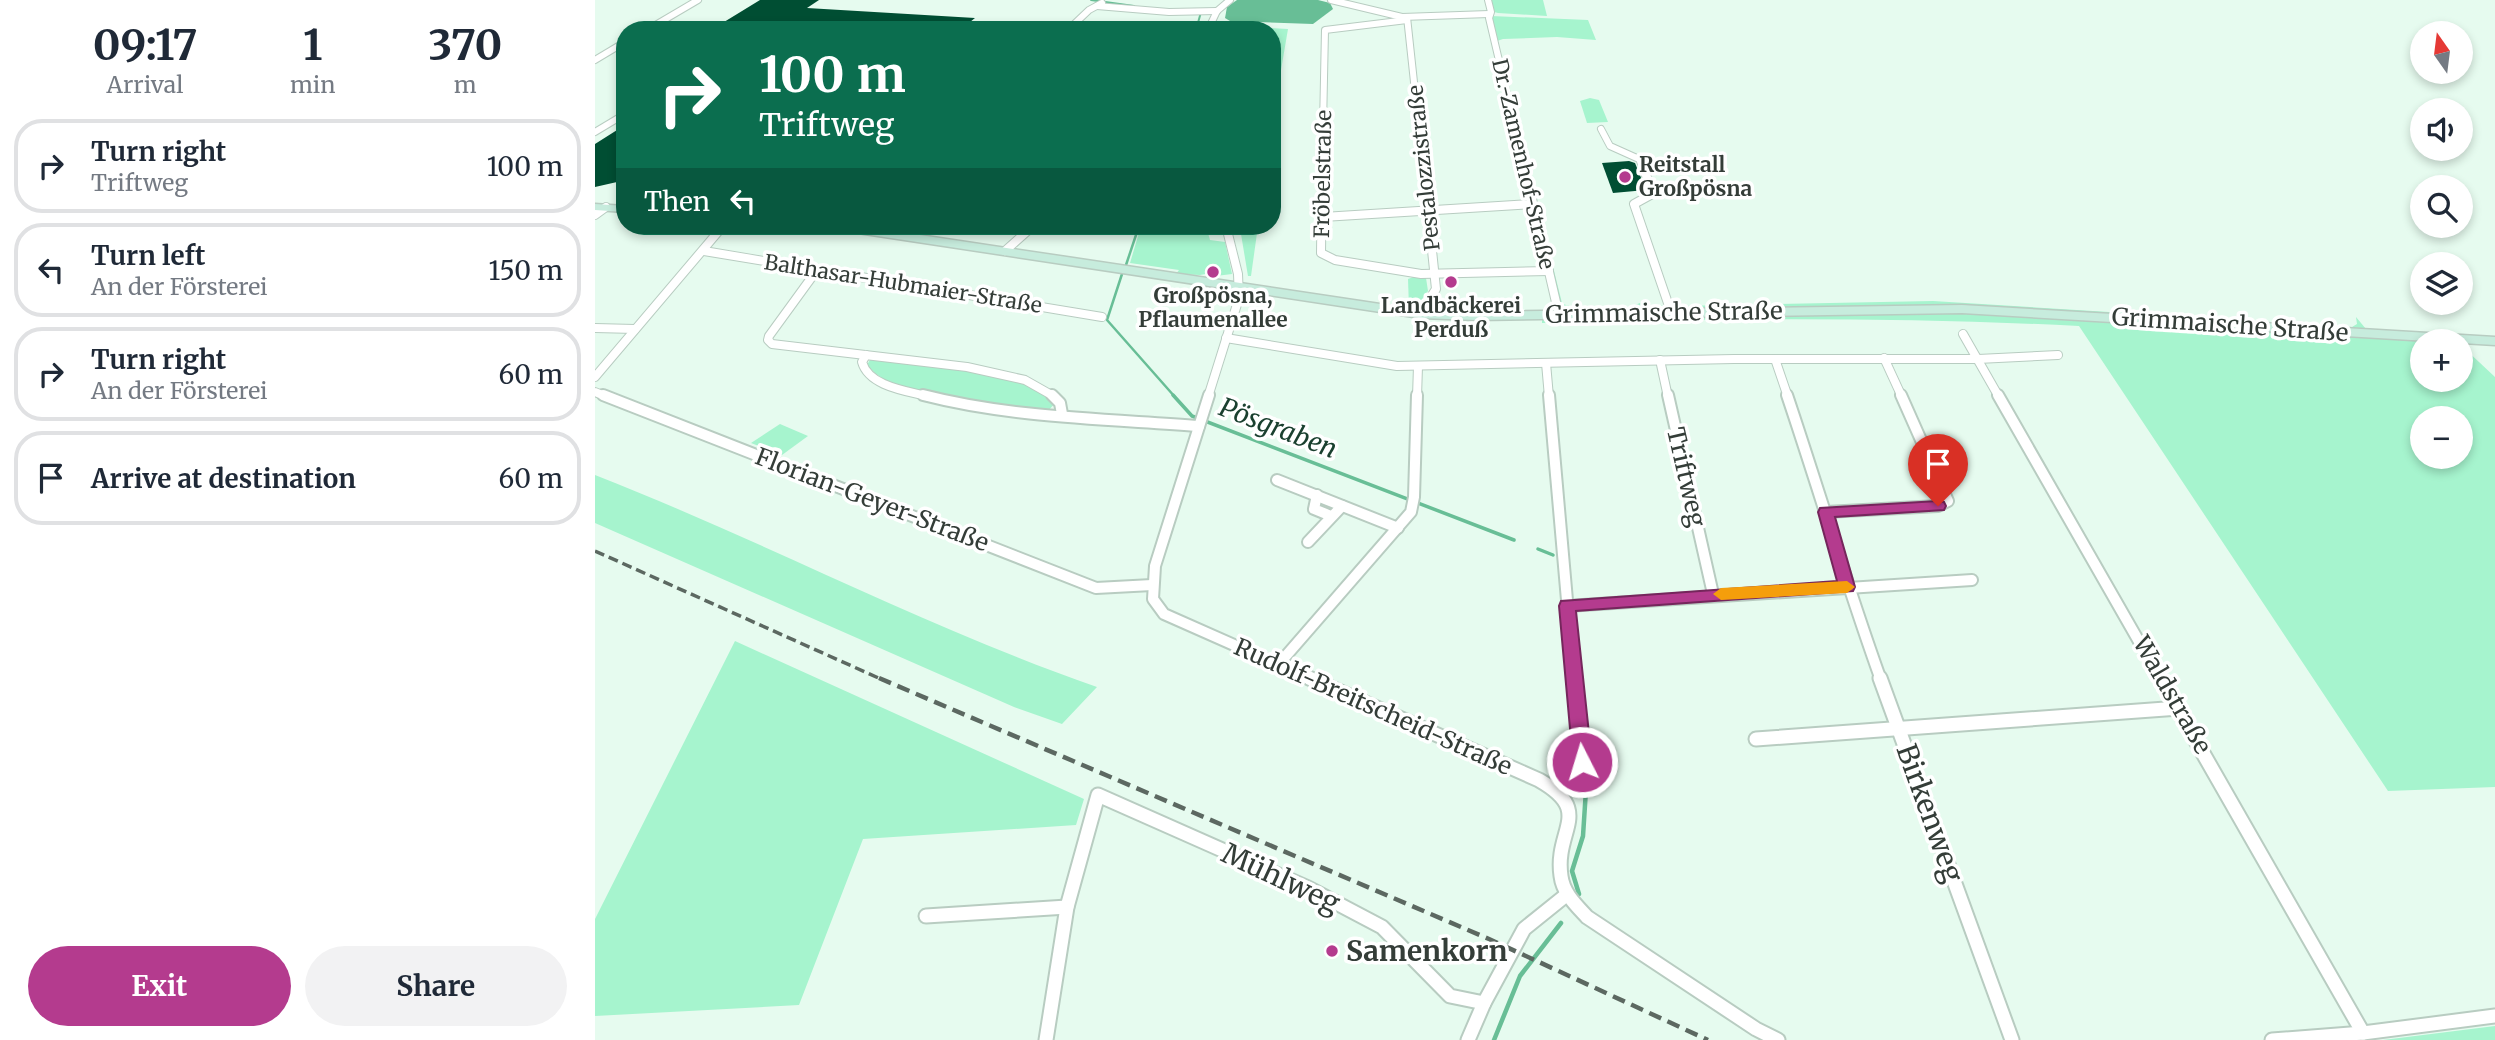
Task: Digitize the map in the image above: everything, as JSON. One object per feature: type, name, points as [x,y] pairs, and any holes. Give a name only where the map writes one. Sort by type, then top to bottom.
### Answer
[{"type":"main road","name":"Grimmaische Straße","points":[[915,235],[1239,288],[1420,314],[1559,315],[1972,309],[2495,341]]},
{"type":"street","points":[[662,21],[698,0]]},
{"type":"street","points":[[1212,21],[1217,10],[1230,0]]},
{"type":"street","points":[[1331,0],[1407,18],[1489,14]]},
{"type":"street","name":"Dr.-Zamenhof-Straße","points":[[1488,0],[1491,12],[1489,14],[1559,315]]},
{"type":"street","points":[[1079,21],[1103,2],[1169,12],[1217,10]]},
{"type":"street","name":"Pestalozzistraße","points":[[1407,18],[1429,211],[1435,293],[1420,314]]},
{"type":"street","name":"Fröbelstraße","points":[[1407,18],[1325,30],[1321,249],[1326,257],[1433,274],[1549,271]]},
{"type":"street","points":[[595,60],[616,47]]},
{"type":"street","points":[[595,132],[616,119]]},
{"type":"street","points":[[1601,129],[1610,146],[1639,159],[1654,193],[1634,204],[1671,312]]},
{"type":"street","points":[[1323,217],[1532,204]]},
{"type":"street","points":[[595,215],[600,207]]},
{"type":"street","points":[[595,377],[716,235]]},
{"type":"street","points":[[1005,251],[1023,235]]},
{"type":"street","points":[[1152,585],[1155,566],[1239,298],[1238,274],[1228,235]]},
{"type":"street","name":"Balthasar-Hubmaier-Straße","points":[[704,251],[1102,317]]},
{"type":"street","points":[[817,270],[787,307],[768,340],[778,345],[967,367],[1025,380],[1054,396],[1060,403],[1062,414]]},
{"type":"street","points":[[595,328],[635,330]]},
{"type":"street","name":"Waldstraße","points":[[1963,334],[2363,1033]]},
{"type":"street","points":[[1226,338],[1397,366],[1734,359],[1978,359],[2057,355]]},
{"type":"street","points":[[866,355],[862,362],[864,369],[885,385],[905,393],[991,409],[1200,421]]},
{"type":"street","points":[[1826,512],[1938,506],[1948,501],[1884,358]]},
{"type":"street","name":"Birkenweg","points":[[1775,359],[1826,512],[1847,587],[2012,1040]]},
{"type":"street","name":"Triftweg","points":[[1660,360],[1713,594]]},
{"type":"street","points":[[1546,362],[1582,762],[1560,793],[1569,807],[1560,878],[1566,896],[1587,917],[1756,1029],[1778,1040]]},
{"type":"street","points":[[1278,665],[1411,512],[1418,366]]},
{"type":"street","name":"Florian-Geyer-Straße","points":[[595,393],[1096,588],[1152,585]]},
{"type":"street","points":[[1277,480],[1398,528]]},
{"type":"street","points":[[1317,495],[1314,509],[1331,516]]},
{"type":"street","points":[[1307,542],[1342,506]]},
{"type":"street","points":[[1567,606],[1713,594],[1972,580]]},
{"type":"street","name":"Rudolf-Breitscheid-Straße","points":[[1152,585],[1153,599],[1164,614],[1539,780],[1560,793]]},
{"type":"street","points":[[1756,739],[2179,708]]},
{"type":"street","name":"Mühlweg","points":[[1067,907],[1098,795],[1308,888],[1382,927],[1450,996],[1484,1003]]},
{"type":"street","points":[[1468,1040],[1484,1003],[1524,929],[1566,896]]},
{"type":"street","points":[[926,916],[1067,907],[1046,1040]]},
{"type":"street","points":[[2272,1040],[2363,1033],[2495,1016]]},
{"type":"shaded area","points":[[1237,0],[1318,0],[1330,3],[1333,9],[1313,24],[1230,21],[1225,18],[1227,7]]},
{"type":"shaded area","points":[[1491,0],[1543,0],[1547,16],[1494,12]]},
{"type":"shaded area","points":[[1491,16],[1588,20],[1596,40],[1557,37],[1497,41],[1562,303],[1578,308],[1603,309],[1627,307],[1643,301],[1645,307],[1665,305],[1665,309],[1566,311],[1560,307]]},
{"type":"shaded area","points":[[1281,29],[1288,29],[1281,70]]},
{"type":"shaded area","points":[[1590,98],[1599,100],[1608,122],[1587,123],[1580,101]]},
{"type":"shaded area","points":[[1138,235],[1209,235],[1210,240],[1225,242],[1232,274],[1176,274],[1179,270],[1130,263]]},
{"type":"shaded area","points":[[1241,235],[1257,235],[1251,276],[1248,276]]},
{"type":"shaded area","points":[[1416,276],[1426,278],[1428,291],[1418,305],[1409,308],[1408,279]]},
{"type":"shaded area","points":[[1933,301],[2352,327],[2357,324],[2356,317],[2366,329],[1936,305],[1680,308]]},
{"type":"shaded area","points":[[1959,313],[2410,340],[2410,392],[2473,392],[2473,356],[2495,377],[2495,787],[2388,791],[2079,326],[1810,319],[1542,323],[1542,319]]},
{"type":"shaded area","points":[[871,358],[964,369],[1021,382],[1056,402],[1048,411],[925,395],[882,378],[867,365]]},
{"type":"shaded area","points":[[780,424],[808,436],[782,455],[751,443]]},
{"type":"shaded area","points":[[595,475],[970,638],[1097,687],[1062,724],[1014,707],[595,523]]},
{"type":"shaded area","points":[[735,641],[1084,799],[1076,825],[863,839],[799,1005],[595,1016],[595,919]]},
{"type":"shaded area","points":[[2495,1026],[2495,1040],[2383,1040]]},
{"type":"building","points":[[760,0],[819,0],[807,8],[975,18],[971,21],[726,21]]},
{"type":"building","points":[[616,131],[616,182],[595,187],[595,144]]},
{"type":"building","name":"Reitstall Großpösna","points":[[1602,163],[1635,163],[1646,190],[1613,193]]},
{"type":"waterway","name":"Pösgraben","points":[[1091,0],[1134,6]]},
{"type":"waterway","name":"Pösgraben","points":[[1198,21],[1201,12]]},
{"type":"waterway","name":"Pösgraben","points":[[1126,265],[1136,235]]},
{"type":"waterway","name":"Pösgraben","points":[[1122,274],[1107,320],[1175,397]]},
{"type":"waterway","name":"Pösgraben","points":[[1173,395],[1192,416],[1514,540]]},
{"type":"waterway","name":"Pösgraben","points":[[1538,549],[1553,555]]},
{"type":"waterway","name":"Pösgraben","points":[[1579,894],[1572,871],[1583,836],[1588,759]]},
{"type":"waterway","name":"Pösgraben","points":[[1494,1040],[1520,976],[1561,923]]},
{"type":"railway","points":[[595,551],[883,680]]},
{"type":"railway","points":[[879,678],[1489,939],[1708,1040]]},
{"type":"slow traffic","points":[[1721,594],[1847,587]]},
{"type":"place","name":"Reitstall Großpösna","points":[[1625,177]]},
{"type":"place","name":"Großpösna, Pflaumenallee","points":[[1213,272]]},
{"type":"place","name":"Landbäckerei Perduß","points":[[1451,282]]},
{"type":"place","name":"Samenkorn","points":[[1332,951]]},
{"type":"route","points":[[1582,762],[1567,606],[1847,587],[1826,512],[1938,506]]}]
